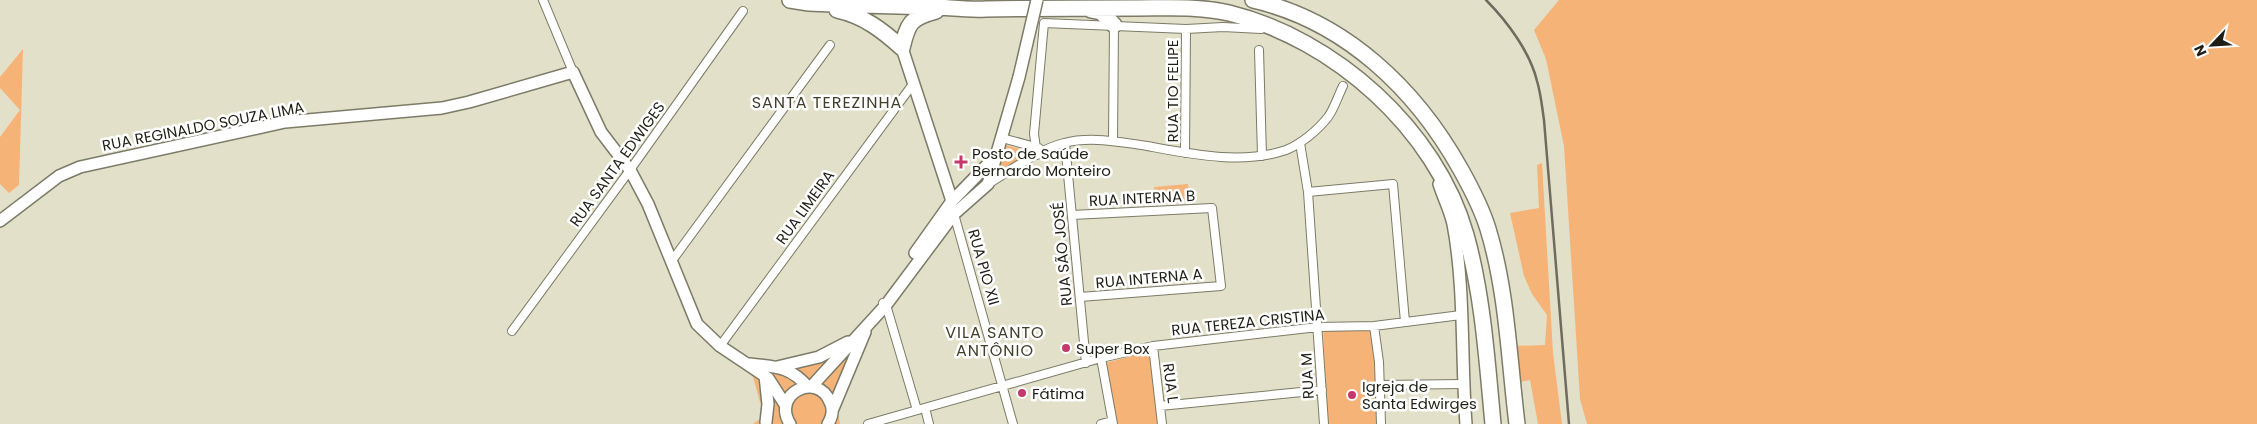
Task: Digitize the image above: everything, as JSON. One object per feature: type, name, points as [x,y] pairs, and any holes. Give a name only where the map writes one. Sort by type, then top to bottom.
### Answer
[{"type":"highway","points":[[790,0],[809,3],[978,10],[1080,7],[1187,9],[1226,12],[1254,20],[1310,46],[1340,65],[1376,94],[1403,123],[1428,156],[1453,199],[1466,234],[1475,272],[1483,326],[1493,424]]},
{"type":"highway","points":[[1253,0],[1282,8],[1352,44],[1388,72],[1420,108],[1446,142],[1469,185],[1488,227],[1496,259],[1517,424]]},
{"type":"highway","points":[[809,3],[863,18],[883,31],[902,48],[907,26],[920,16],[952,8]]},
{"type":"highway","points":[[1080,7],[1102,12],[1114,25]]},
{"type":"street","points":[[543,0],[601,132],[630,170],[648,204],[696,324],[720,346],[765,376],[786,408],[790,424]]},
{"type":"street","points":[[988,184],[1019,77],[1037,0]]},
{"type":"street","name":"RUA SANTA EDWIGES","points":[[512,332],[743,11]]},
{"type":"street","points":[[1037,155],[1034,134],[1044,22],[1186,29],[1223,27],[1280,32]]},
{"type":"street","points":[[1113,140],[1114,25]]},
{"type":"street","name":"RUA TIO FELIPE","points":[[1185,153],[1186,29]]},
{"type":"street","points":[[671,262],[830,45]]},
{"type":"street","points":[[902,48],[952,201]]},
{"type":"street","points":[[1259,50],[1262,156]]},
{"type":"street","name":"RUA REGINALDO SOUZA LIMA","points":[[0,221],[59,176],[80,167],[285,122],[442,108],[573,72]]},
{"type":"street","name":"RUA LIMEIRA","points":[[720,346],[913,84]]},
{"type":"street","points":[[884,303],[954,214],[988,184],[1046,150],[1065,142],[1113,140],[1185,153],[1262,156],[1287,150],[1300,143],[1328,116],[1343,86]]},
{"type":"street","points":[[1002,138],[1046,150]]},
{"type":"street","name":"RUA SÃO JOSÉ","points":[[1065,142],[1086,363]]},
{"type":"street","name":"RUA M","points":[[1300,143],[1308,192],[1324,424]]},
{"type":"street","points":[[1428,156],[1453,222],[1461,316],[1466,424]]},
{"type":"street","points":[[832,418],[867,328],[952,201],[996,157]]},
{"type":"street","points":[[1308,192],[1394,184],[1405,322]]},
{"type":"street","name":"RUA INTERNA B","points":[[1072,215],[1212,208],[1221,286]]},
{"type":"street","name":"RUA PIO XII","points":[[954,214],[1013,424]]},
{"type":"street","name":"RUA INTERNA A","points":[[1080,297],[1221,286]]},
{"type":"street","points":[[884,303],[921,409],[929,424]]},
{"type":"street","name":"RUA TEREZA CRISTINA","points":[[868,424],[1100,358],[1153,346],[1318,327],[1374,326],[1461,316]]},
{"type":"street","points":[[1374,326],[1382,424]]},
{"type":"street","points":[[764,423],[786,408],[794,393],[810,387],[854,339],[867,328]]},
{"type":"street","points":[[777,368],[819,357],[854,339]]},
{"type":"street","name":"RUA L","points":[[1153,346],[1162,424]]},
{"type":"street","points":[[1100,358],[1113,423],[1101,424]]},
{"type":"street","points":[[749,364],[792,372],[810,387],[821,390],[830,401],[832,418]]},
{"type":"street","points":[[764,423],[768,404],[765,376]]},
{"type":"street","points":[[1380,385],[1463,384]]},
{"type":"street","points":[[1160,406],[1322,390]]},
{"type":"shaded area","points":[[1559,0],[2257,0],[2257,424],[1587,424],[1580,399],[1564,146],[1546,59],[1534,30]]},
{"type":"shaded area","points":[[23,49],[19,185],[9,193],[0,184],[0,137],[20,110],[0,88],[0,77]]},
{"type":"shaded area","points":[[1006,145],[1032,152],[993,178]]},
{"type":"shaded area","points":[[1542,163],[1553,353],[1562,424],[1538,424],[1530,380],[1520,382],[1512,346],[1545,345],[1547,315],[1532,294],[1524,276],[1510,213],[1539,208],[1537,165]]},
{"type":"shaded area","points":[[1188,184],[1190,199],[1156,202],[1154,187]]},
{"type":"shaded area","points":[[1365,324],[1373,333],[1377,424],[1327,424],[1323,326]]},
{"type":"shaded area","points":[[868,329],[838,413],[840,424],[753,424],[761,418],[762,409],[753,377],[726,352],[778,369]]},
{"type":"shaded area","points":[[1151,351],[1160,424],[1116,424],[1105,363]]},
{"type":"railway","points":[[1486,0],[1510,27],[1523,48],[1534,70],[1539,91],[1544,120],[1569,424]]},
{"type":"place","name":"Posto de Saúde Bernardo Monteiro","points":[[961,162]]},
{"type":"place","name":"Super Box","points":[[1066,348]]},
{"type":"place","name":"Fátima","points":[[1022,393]]},
{"type":"place","name":"Igreja de Santa Edwirges","points":[[1352,395]]},
{"type":"district","name":"SANTA TEREZINHA","points":[[827,102]]},
{"type":"district","name":"VILA SANTO ANTÔNIO","points":[[995,341]]}]
